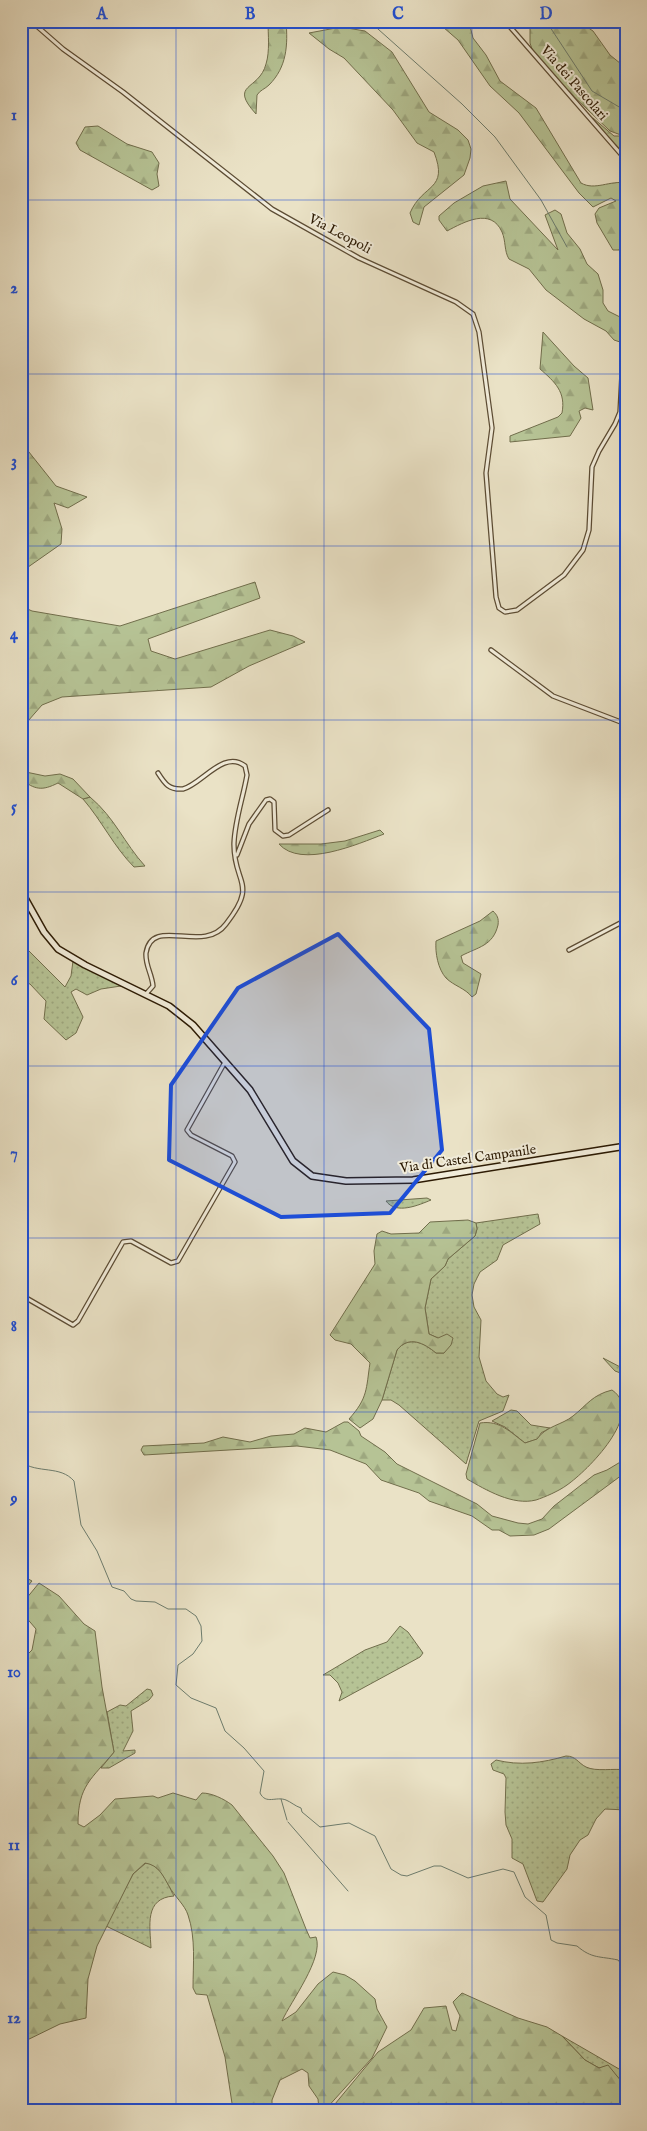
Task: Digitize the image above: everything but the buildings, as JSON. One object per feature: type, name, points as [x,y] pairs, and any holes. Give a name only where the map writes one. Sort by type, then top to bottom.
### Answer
[{"type":"street","name":"Via Leopoli","points":[[31,21],[52,41],[123,92],[272,209],[359,258],[456,302],[473,314],[479,332],[492,428],[486,469],[490,533],[497,603],[500,610],[505,612],[517,610],[564,575],[575,563],[585,547],[589,530],[594,464],[620,412],[623,354],[626,346]]},
{"type":"street","name":"Via dei Pascolari","points":[[505,21],[626,160]]},
{"type":"street","points":[[491,650],[553,696],[626,724]]},
{"type":"street","points":[[146,994],[152,986],[146,958],[152,940],[164,934],[196,937],[213,936],[223,928],[239,907],[244,890],[236,860],[235,838],[247,775],[245,766],[237,761],[228,762],[183,789],[167,786],[158,773]]},
{"type":"street","points":[[236,860],[245,831],[257,809],[266,800],[270,799],[274,802],[275,830],[283,836],[289,835],[328,810]]},
{"type":"street","name":"Via di Castel Campanile","points":[[21,891],[44,932],[58,949],[85,965],[146,994],[186,1018],[226,1061],[254,1096],[293,1161],[308,1173],[322,1179],[413,1180],[626,1146]]},
{"type":"street","points":[[569,950],[626,920]]},
{"type":"street","points":[[28,1298],[73,1325],[78,1321],[123,1242],[131,1242],[170,1263],[178,1261],[235,1162],[233,1156],[191,1135],[187,1130],[226,1061]]},
{"type":"highlighted area","points":[[338,934],[429,1029],[442,1150],[390,1213],[281,1217],[169,1160],[171,1085],[238,988]]},
{"type":"green space","points":[[268,21],[286,21],[287,39],[285,55],[280,71],[269,85],[257,95],[256,114],[248,104],[245,92],[258,79],[266,64]]},
{"type":"green space","points":[[436,21],[469,22],[473,38],[486,55],[500,81],[536,108],[581,183],[597,186],[620,182],[626,183],[626,212],[622,219],[623,240],[619,250],[613,250],[597,223],[595,214],[599,208],[616,201],[611,198],[593,207],[579,193],[519,113],[490,86],[458,40]]},
{"type":"green space","points":[[524,21],[578,21],[593,31],[610,55],[626,68],[626,134],[621,135],[610,131],[566,89],[533,52],[530,43],[530,29]]},
{"type":"green space","points":[[341,27],[365,31],[392,52],[429,112],[458,130],[468,140],[471,149],[470,158],[464,175],[424,207],[419,225],[413,222],[410,213],[415,203],[436,181],[438,165],[434,152],[417,143],[393,110],[344,58],[309,33]]},
{"type":"green space","points":[[593,118],[614,136],[626,136],[623,152],[591,119]]},
{"type":"green space","points":[[98,126],[127,144],[152,152],[159,163],[157,174],[159,186],[152,190],[80,150],[76,143],[85,127]]},
{"type":"green space","points":[[506,181],[510,199],[558,250],[545,215],[555,210],[561,214],[567,233],[580,249],[587,264],[598,274],[603,290],[603,303],[608,311],[626,320],[626,341],[623,343],[614,340],[606,331],[584,319],[546,290],[529,269],[509,259],[502,232],[497,224],[491,220],[484,218],[469,221],[447,231],[439,220],[439,216],[454,203],[483,186]]},
{"type":"green space","points":[[543,332],[574,366],[588,378],[593,410],[585,408],[579,411],[581,418],[570,436],[510,442],[510,436],[558,417],[562,413],[561,393],[550,378],[540,369]]},
{"type":"green space","points":[[21,442],[56,486],[87,497],[68,508],[54,503],[62,529],[61,544],[21,572]]},
{"type":"green space","points":[[255,582],[260,598],[148,639],[151,651],[175,659],[270,630],[293,636],[305,642],[249,666],[211,687],[62,697],[42,705],[21,729],[21,606],[32,611],[120,626]]},
{"type":"green space","points":[[21,771],[45,776],[60,774],[73,779],[90,797],[83,799],[58,783],[43,788],[35,787],[21,779]]},
{"type":"green space","points":[[90,797],[106,813],[145,866],[134,867],[120,851],[83,799]]},
{"type":"green space","points":[[380,830],[384,834],[330,852],[301,854],[289,851],[279,844],[321,844],[345,841]]},
{"type":"green space","points":[[493,911],[497,917],[498,925],[496,932],[489,942],[461,956],[463,963],[481,974],[476,994],[472,997],[449,981],[443,974],[438,961],[436,941],[480,921]]},
{"type":"green space","points":[[21,943],[65,987],[71,976],[73,961],[121,986],[101,989],[87,995],[76,989],[71,992],[83,1017],[76,1033],[66,1040],[44,1019],[46,1001],[30,984],[21,981]]},
{"type":"green space","points":[[427,1198],[431,1200],[408,1208],[396,1207],[386,1201]]},
{"type":"green space","points":[[538,1214],[540,1224],[503,1245],[497,1260],[480,1272],[474,1284],[472,1295],[474,1307],[481,1320],[479,1357],[486,1381],[497,1394],[503,1397],[509,1395],[503,1411],[479,1421],[466,1464],[399,1405],[391,1400],[382,1400],[397,1350],[402,1345],[416,1342],[427,1346],[436,1353],[444,1353],[438,1338],[429,1334],[425,1308],[431,1279],[445,1266],[448,1259],[475,1236],[476,1223]]},
{"type":"green space","points":[[468,1220],[476,1223],[475,1236],[448,1259],[445,1266],[431,1279],[425,1308],[429,1334],[438,1338],[447,1334],[453,1338],[451,1345],[444,1353],[436,1353],[427,1346],[416,1342],[402,1345],[397,1350],[382,1400],[373,1419],[360,1428],[349,1419],[363,1399],[367,1387],[370,1363],[351,1344],[335,1340],[330,1335],[375,1264],[374,1251],[377,1234],[382,1231],[391,1234],[419,1233],[430,1222]]},
{"type":"green space","points":[[603,1358],[626,1370],[626,1375],[615,1371]]},
{"type":"green space","points":[[612,1390],[621,1400],[622,1413],[618,1426],[610,1441],[599,1455],[564,1487],[536,1500],[518,1501],[500,1496],[467,1479],[466,1474],[480,1423],[499,1425],[525,1443],[537,1439],[549,1428],[564,1422],[595,1398]]},
{"type":"green space","points":[[511,1410],[517,1411],[531,1425],[550,1428],[541,1433],[538,1439],[525,1443],[505,1427],[492,1421]]},
{"type":"green space","points":[[344,1422],[348,1422],[359,1431],[361,1436],[385,1452],[397,1464],[477,1504],[492,1516],[518,1523],[528,1524],[542,1519],[554,1506],[594,1475],[622,1461],[626,1453],[626,1472],[549,1529],[534,1535],[510,1536],[499,1530],[492,1530],[472,1516],[429,1501],[419,1493],[381,1480],[366,1464],[330,1450],[297,1446],[144,1455],[141,1450],[143,1446],[204,1443],[223,1437],[250,1442],[271,1436],[294,1434],[305,1428],[326,1432]]},
{"type":"green space","points":[[21,1575],[32,1581],[21,1594]]},
{"type":"green space","points":[[39,1583],[59,1596],[84,1624],[95,1631],[102,1687],[114,1752],[93,1776],[84,1791],[78,1824],[84,1827],[100,1815],[115,1799],[153,1796],[158,1798],[173,1793],[196,1800],[202,1793],[206,1793],[214,1795],[232,1805],[273,1856],[284,1873],[310,1938],[316,1937],[317,1946],[311,1968],[282,2021],[296,2012],[318,1984],[333,1972],[345,1975],[355,1981],[375,1999],[377,2009],[387,2027],[372,2058],[325,2110],[319,2110],[318,2099],[309,2086],[308,2073],[302,2069],[280,2080],[272,2100],[272,2110],[233,2110],[225,2057],[207,1995],[196,1994],[193,1988],[193,1942],[188,1915],[160,1872],[150,1864],[145,1863],[133,1874],[97,1946],[88,1979],[86,2018],[60,2024],[21,2043],[21,1661],[32,1650],[36,1629],[24,1615],[21,1605]]},
{"type":"green space","points":[[400,1626],[408,1632],[423,1653],[420,1657],[339,1701],[342,1692],[338,1683],[330,1675],[323,1675],[365,1650],[387,1642]]},
{"type":"green space","points":[[147,1689],[151,1690],[153,1695],[149,1700],[131,1711],[133,1731],[123,1751],[135,1750],[135,1753],[109,1768],[101,1768],[114,1752],[107,1712],[120,1705],[126,1706]]},
{"type":"green space","points":[[566,1756],[572,1757],[590,1768],[626,1770],[626,1810],[605,1809],[596,1819],[588,1835],[580,1840],[570,1855],[567,1869],[543,1902],[537,1901],[523,1864],[512,1858],[512,1839],[506,1825],[505,1812],[506,1778],[504,1774],[493,1770],[491,1764],[496,1760],[531,1763]]},
{"type":"green space","points":[[146,1863],[151,1864],[160,1871],[174,1896],[164,1898],[153,1908],[150,1922],[151,1948],[106,1926],[133,1874]]},
{"type":"green space","points":[[462,1993],[518,2018],[547,2027],[562,2036],[585,2060],[599,2068],[608,2065],[626,2087],[626,2110],[528,2110],[522,2105],[482,2110],[330,2110],[378,2052],[411,2030],[424,2008],[446,2006],[452,2030],[456,2031],[460,2016],[453,2002]]},
{"type":"green space","points":[[562,2036],[626,2073],[626,2087],[608,2066],[599,2068],[585,2060]]},
{"type":"waterway","points":[[369,21],[462,104],[495,137],[541,200],[567,247]]},
{"type":"waterway","points":[[546,21],[592,91],[626,111]]},
{"type":"waterway","points":[[21,1462],[34,1468],[62,1473],[74,1481],[81,1525],[97,1551],[112,1587],[124,1591],[131,1599],[136,1601],[155,1602],[168,1609],[186,1609],[196,1616],[201,1626],[202,1641],[193,1654],[178,1665],[176,1685],[191,1698],[216,1708],[225,1731],[244,1748],[264,1771],[260,1793],[262,1797],[265,1799],[288,1801],[301,1808],[302,1812],[320,1827],[349,1823],[375,1836],[391,1869],[401,1875],[407,1876],[434,1866],[441,1866],[468,1878],[503,1869],[514,1872],[525,1897],[546,1915],[551,1940],[557,1943],[577,1946],[592,1955],[618,1960],[626,1970]]},
{"type":"waterway","points":[[281,1799],[287,1820]]},
{"type":"waterway","points":[[288,1822],[348,1891]]}]
